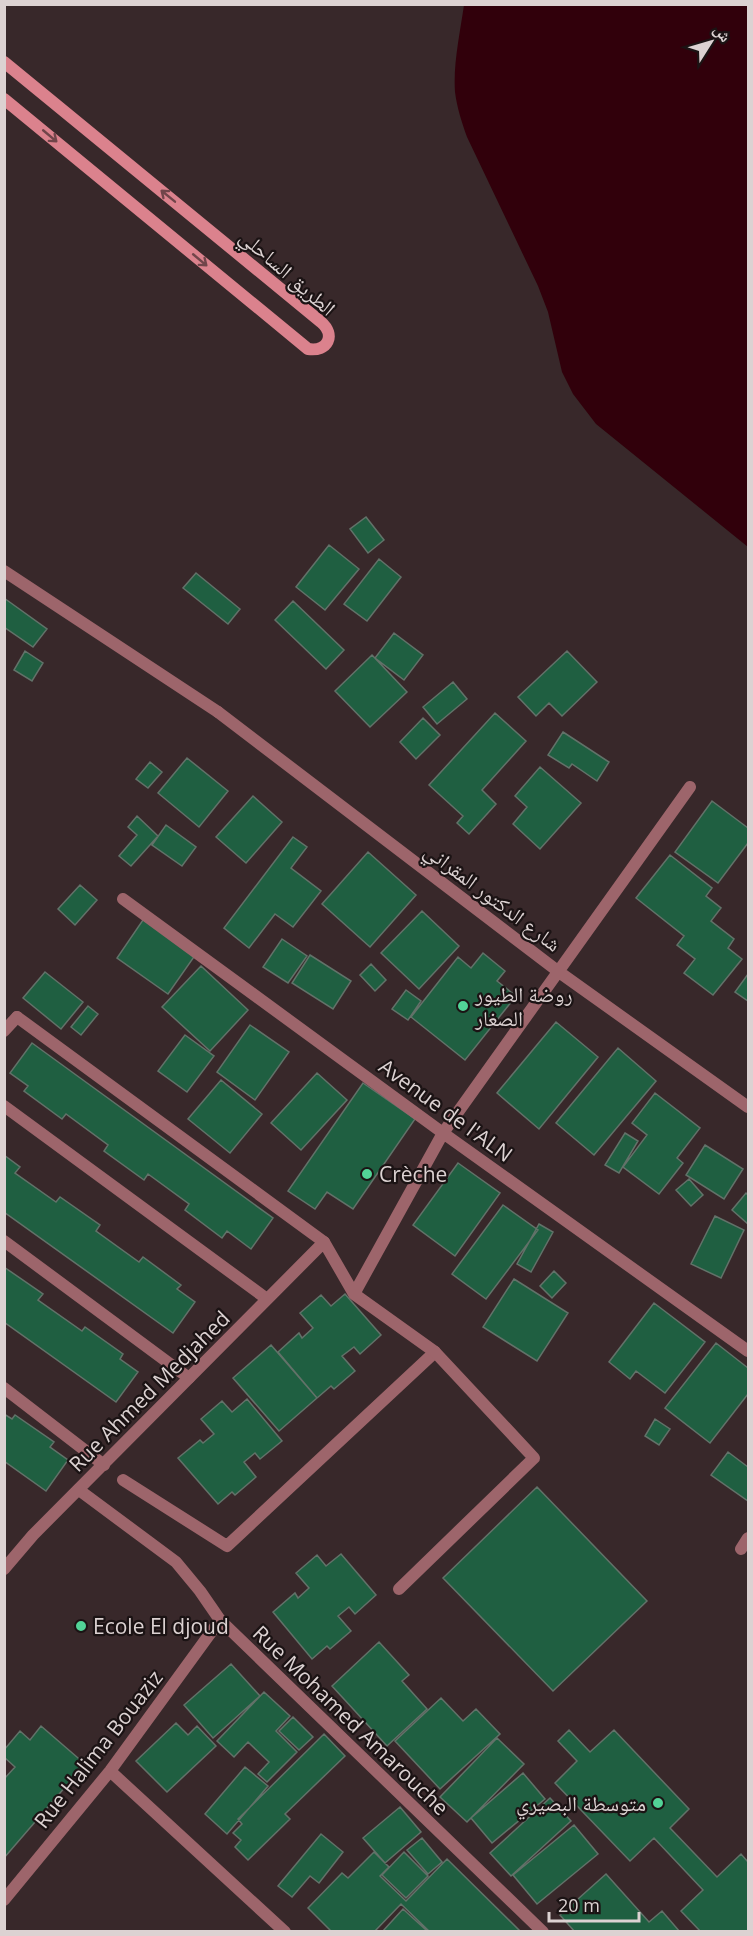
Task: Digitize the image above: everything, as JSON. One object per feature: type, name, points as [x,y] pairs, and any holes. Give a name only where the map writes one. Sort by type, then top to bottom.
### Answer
[{"type":"street","name":"الطريق الساحلي","points":[[4,62],[326,326],[329,334],[328,342],[323,348],[308,350],[4,99]]},
{"type":"street","name":"شارع الدكتور المقراني","points":[[4,571],[218,712],[559,972],[748,1107]]},
{"type":"street","points":[[354,1294],[443,1133],[690,787]]},
{"type":"street","name":"Avenue de l'ALN","points":[[123,898],[443,1133],[748,1351]]},
{"type":"street","points":[[4,1031],[17,1017],[324,1242],[354,1294],[435,1352],[534,1458],[399,1589]]},
{"type":"street","points":[[4,1106],[267,1299]]},
{"type":"street","points":[[4,1241],[189,1378]]},
{"type":"street","name":"Rue Ahmed Medjahed","points":[[4,1569],[33,1535],[324,1242]]},
{"type":"street","points":[[123,1480],[227,1546],[435,1352]]},
{"type":"street","points":[[4,1388],[104,1465]]},
{"type":"street","name":"Rue Mohamed Amarouche","points":[[79,1490],[176,1562],[220,1620],[543,1932]]},
{"type":"street","points":[[741,1549],[748,1538]]},
{"type":"street","name":"Rue Halima Bouaziz","points":[[4,1900],[110,1771],[220,1620]]},
{"type":"street","points":[[110,1771],[285,1932]]},
{"type":"shaded area","points":[[464,5],[748,5],[748,547],[596,424],[573,394],[562,372],[548,312],[538,286],[467,137],[460,115],[455,92],[455,71]]},
{"type":"building","points":[[366,517],[384,540],[368,553],[350,529]]},
{"type":"building","points":[[329,545],[359,569],[325,610],[296,587]]},
{"type":"building","points":[[379,559],[401,577],[367,621],[344,604]]},
{"type":"building","points":[[196,573],[240,609],[228,624],[183,588]]},
{"type":"building","points":[[4,598],[47,629],[33,647],[4,627]]},
{"type":"building","points":[[293,601],[344,650],[326,669],[275,620]]},
{"type":"building","points":[[394,633],[423,655],[404,680],[375,658]]},
{"type":"building","points":[[25,651],[43,663],[32,681],[14,670]]},
{"type":"building","points":[[567,651],[597,682],[562,716],[549,703],[536,716],[518,697]]},
{"type":"building","points":[[372,655],[407,692],[370,727],[335,691]]},
{"type":"building","points":[[453,682],[467,699],[437,724],[423,707]]},
{"type":"building","points":[[495,713],[526,741],[482,790],[496,804],[469,834],[457,823],[463,816],[429,785]]},
{"type":"building","points":[[423,718],[440,735],[416,759],[400,742]]},
{"type":"building","points":[[563,732],[609,762],[597,781],[572,764],[569,768],[548,755]]},
{"type":"building","points":[[187,758],[228,791],[199,827],[158,793]]},
{"type":"building","points":[[150,762],[162,772],[148,788],[136,779]]},
{"type":"building","points":[[540,767],[581,803],[540,849],[513,824],[527,807],[515,796]]},
{"type":"building","points":[[253,796],[282,822],[246,863],[216,837]]},
{"type":"building","points":[[712,801],[748,828],[748,843],[718,883],[675,852]]},
{"type":"building","points":[[137,816],[158,836],[131,866],[119,856],[137,835],[128,827]]},
{"type":"building","points":[[166,825],[196,847],[182,866],[152,845]]},
{"type":"building","points":[[293,837],[307,847],[291,868],[321,891],[293,927],[275,914],[249,948],[224,928]]},
{"type":"building","points":[[368,852],[416,895],[370,947],[322,904]]},
{"type":"building","points":[[670,855],[712,888],[706,896],[721,908],[711,921],[734,939],[728,948],[742,959],[713,995],[684,973],[695,959],[677,945],[684,936],[636,898]]},
{"type":"building","points":[[80,885],[97,900],[75,925],[58,909]]},
{"type":"building","points":[[422,911],[459,946],[419,989],[381,953]]},
{"type":"building","points":[[145,917],[196,954],[168,994],[117,958]]},
{"type":"building","points":[[282,939],[307,956],[288,983],[263,967]]},
{"type":"building","name":"روضة الطيور الصغار","points":[[483,953],[505,971],[497,981],[516,996],[465,1060],[411,1017],[458,957],[471,968]]},
{"type":"building","points":[[310,955],[351,981],[333,1009],[292,983]]},
{"type":"building","points":[[371,964],[386,980],[375,991],[360,975]]},
{"type":"building","points":[[201,966],[248,1010],[210,1051],[162,1007]]},
{"type":"building","points":[[45,972],[83,1002],[61,1029],[23,998]]},
{"type":"building","points":[[748,974],[748,1001],[735,992]]},
{"type":"building","points":[[406,990],[421,1001],[408,1020],[392,1009]]},
{"type":"building","points":[[88,1006],[98,1014],[81,1035],[71,1027]]},
{"type":"building","points":[[556,1022],[598,1057],[539,1129],[497,1093]]},
{"type":"building","points":[[250,1025],[289,1052],[255,1100],[217,1072]]},
{"type":"building","points":[[185,1035],[214,1056],[187,1092],[158,1071]]},
{"type":"building","points":[[32,1043],[273,1218],[251,1249],[227,1231],[222,1238],[185,1210],[189,1204],[148,1174],[144,1180],[104,1151],[108,1145],[66,1114],[62,1119],[24,1091],[28,1086],[10,1073]]},
{"type":"building","points":[[618,1048],[656,1081],[594,1155],[556,1123]]},
{"type":"building","points":[[317,1073],[347,1100],[301,1150],[271,1123]]},
{"type":"building","points":[[221,1080],[262,1114],[230,1153],[188,1119]]},
{"type":"building","points":[[363,1083],[415,1119],[353,1209],[327,1192],[315,1209],[288,1191]]},
{"type":"building","points":[[655,1093],[700,1128],[677,1158],[683,1163],[659,1194],[623,1167],[647,1135],[632,1123]]},
{"type":"building","points":[[625,1133],[638,1141],[619,1173],[605,1165]]},
{"type":"building","points":[[705,1145],[743,1169],[724,1199],[686,1175]]},
{"type":"building","points":[[4,1155],[20,1167],[15,1173],[56,1202],[60,1197],[100,1225],[96,1231],[139,1262],[143,1257],[181,1285],[177,1289],[195,1302],[173,1333],[4,1212]]},
{"type":"building","points":[[458,1163],[500,1193],[455,1256],[413,1225]]},
{"type":"building","points":[[689,1179],[703,1195],[691,1206],[676,1190]]},
{"type":"building","points":[[746,1193],[748,1195],[748,1224],[732,1210]]},
{"type":"building","points":[[503,1205],[538,1230],[486,1299],[452,1274]]},
{"type":"building","points":[[715,1216],[744,1230],[721,1278],[691,1264]]},
{"type":"building","points":[[539,1224],[553,1232],[531,1272],[517,1264]]},
{"type":"building","points":[[4,1267],[43,1294],[38,1300],[82,1331],[85,1327],[123,1354],[120,1359],[138,1372],[116,1402],[4,1322]]},
{"type":"building","points":[[554,1271],[566,1283],[552,1298],[540,1286]]},
{"type":"building","points":[[514,1279],[568,1313],[537,1361],[483,1327]]},
{"type":"building","points":[[345,1294],[381,1335],[360,1354],[354,1347],[342,1356],[355,1371],[334,1389],[331,1386],[317,1398],[278,1352],[299,1333],[302,1338],[313,1328],[300,1313],[321,1295],[331,1306]]},
{"type":"building","points":[[654,1303],[705,1342],[665,1393],[636,1371],[630,1379],[609,1362]]},
{"type":"building","points":[[716,1343],[748,1368],[748,1394],[710,1443],[665,1408]]},
{"type":"building","points":[[271,1345],[317,1398],[279,1431],[233,1378]]},
{"type":"building","points":[[247,1399],[282,1441],[260,1459],[255,1453],[244,1462],[256,1477],[235,1495],[232,1492],[218,1504],[178,1458],[200,1440],[203,1443],[214,1434],[201,1419],[222,1401],[232,1412]]},
{"type":"building","points":[[4,1414],[12,1419],[15,1415],[54,1442],[50,1447],[68,1460],[46,1491],[4,1461]]},
{"type":"building","points":[[655,1419],[670,1429],[659,1445],[645,1436]]},
{"type":"building","points":[[728,1452],[748,1467],[748,1501],[711,1475]]},
{"type":"building","points":[[537,1487],[647,1601],[553,1691],[443,1578]]},
{"type":"building","points":[[341,1554],[376,1595],[355,1614],[349,1607],[338,1616],[351,1631],[330,1649],[327,1646],[312,1659],[273,1612],[295,1593],[298,1598],[309,1588],[296,1573],[317,1555],[326,1566]]},
{"type":"building","points":[[379,1642],[409,1675],[402,1681],[427,1709],[387,1746],[332,1686]]},
{"type":"building","points":[[231,1664],[260,1696],[213,1738],[184,1705]]},
{"type":"building","points":[[264,1692],[290,1716],[276,1731],[297,1752],[267,1782],[258,1774],[269,1762],[248,1742],[234,1757],[217,1741]]},
{"type":"building","points":[[441,1698],[463,1721],[476,1709],[500,1734],[440,1789],[395,1741]]},
{"type":"building","points":[[293,1717],[313,1737],[299,1750],[279,1731]]},
{"type":"building","points":[[176,1723],[188,1735],[197,1726],[216,1746],[167,1792],[136,1761]]},
{"type":"building","points":[[41,1726],[85,1764],[4,1858],[4,1779],[15,1767],[4,1757],[4,1750],[20,1731],[30,1740]]},
{"type":"building","points":[[569,1730],[590,1752],[614,1730],[689,1809],[670,1828],[717,1877],[741,1854],[748,1862],[748,1932],[701,1932],[681,1911],[703,1890],[654,1838],[630,1861],[555,1783],[577,1761],[558,1741]]},
{"type":"building","points":[[324,1734],[345,1756],[285,1814],[290,1819],[248,1860],[235,1847],[241,1840],[233,1833],[242,1824],[238,1819]]},
{"type":"building","points":[[497,1738],[524,1764],[467,1822],[440,1797]]},
{"type":"building","points":[[245,1767],[268,1786],[227,1834],[205,1814]]},
{"type":"building","points":[[523,1773],[545,1799],[492,1843],[471,1818]]},
{"type":"building","points":[[550,1798],[571,1821],[511,1876],[490,1853]]},
{"type":"building","points":[[400,1807],[421,1832],[385,1863],[363,1838]]},
{"type":"building","points":[[574,1825],[598,1854],[537,1904],[513,1875]]},
{"type":"building","points":[[321,1834],[343,1852],[319,1883],[310,1876],[292,1897],[278,1886]]},
{"type":"building","points":[[422,1838],[442,1862],[428,1874],[407,1850]]},
{"type":"building","points":[[374,1852],[389,1867],[380,1876],[406,1901],[447,1859],[521,1932],[430,1932],[401,1904],[374,1932],[332,1932],[308,1908],[342,1873],[348,1878]]},
{"type":"building","points":[[404,1852],[428,1876],[406,1898],[382,1875]]},
{"type":"building","points":[[606,1874],[649,1922],[662,1911],[680,1932],[575,1932],[560,1915]]},
{"type":"building","points":[[403,1909],[426,1930],[425,1932],[382,1932]]},
{"type":"place","name":"روضة الطيور الصغار","points":[[463,1006]]},
{"type":"place","name":"Crèche","points":[[367,1174]]},
{"type":"place","name":"Ecole El djoud","points":[[81,1626]]},
{"type":"place","name":"متوسطة البصيري","points":[[658,1803]]}]
